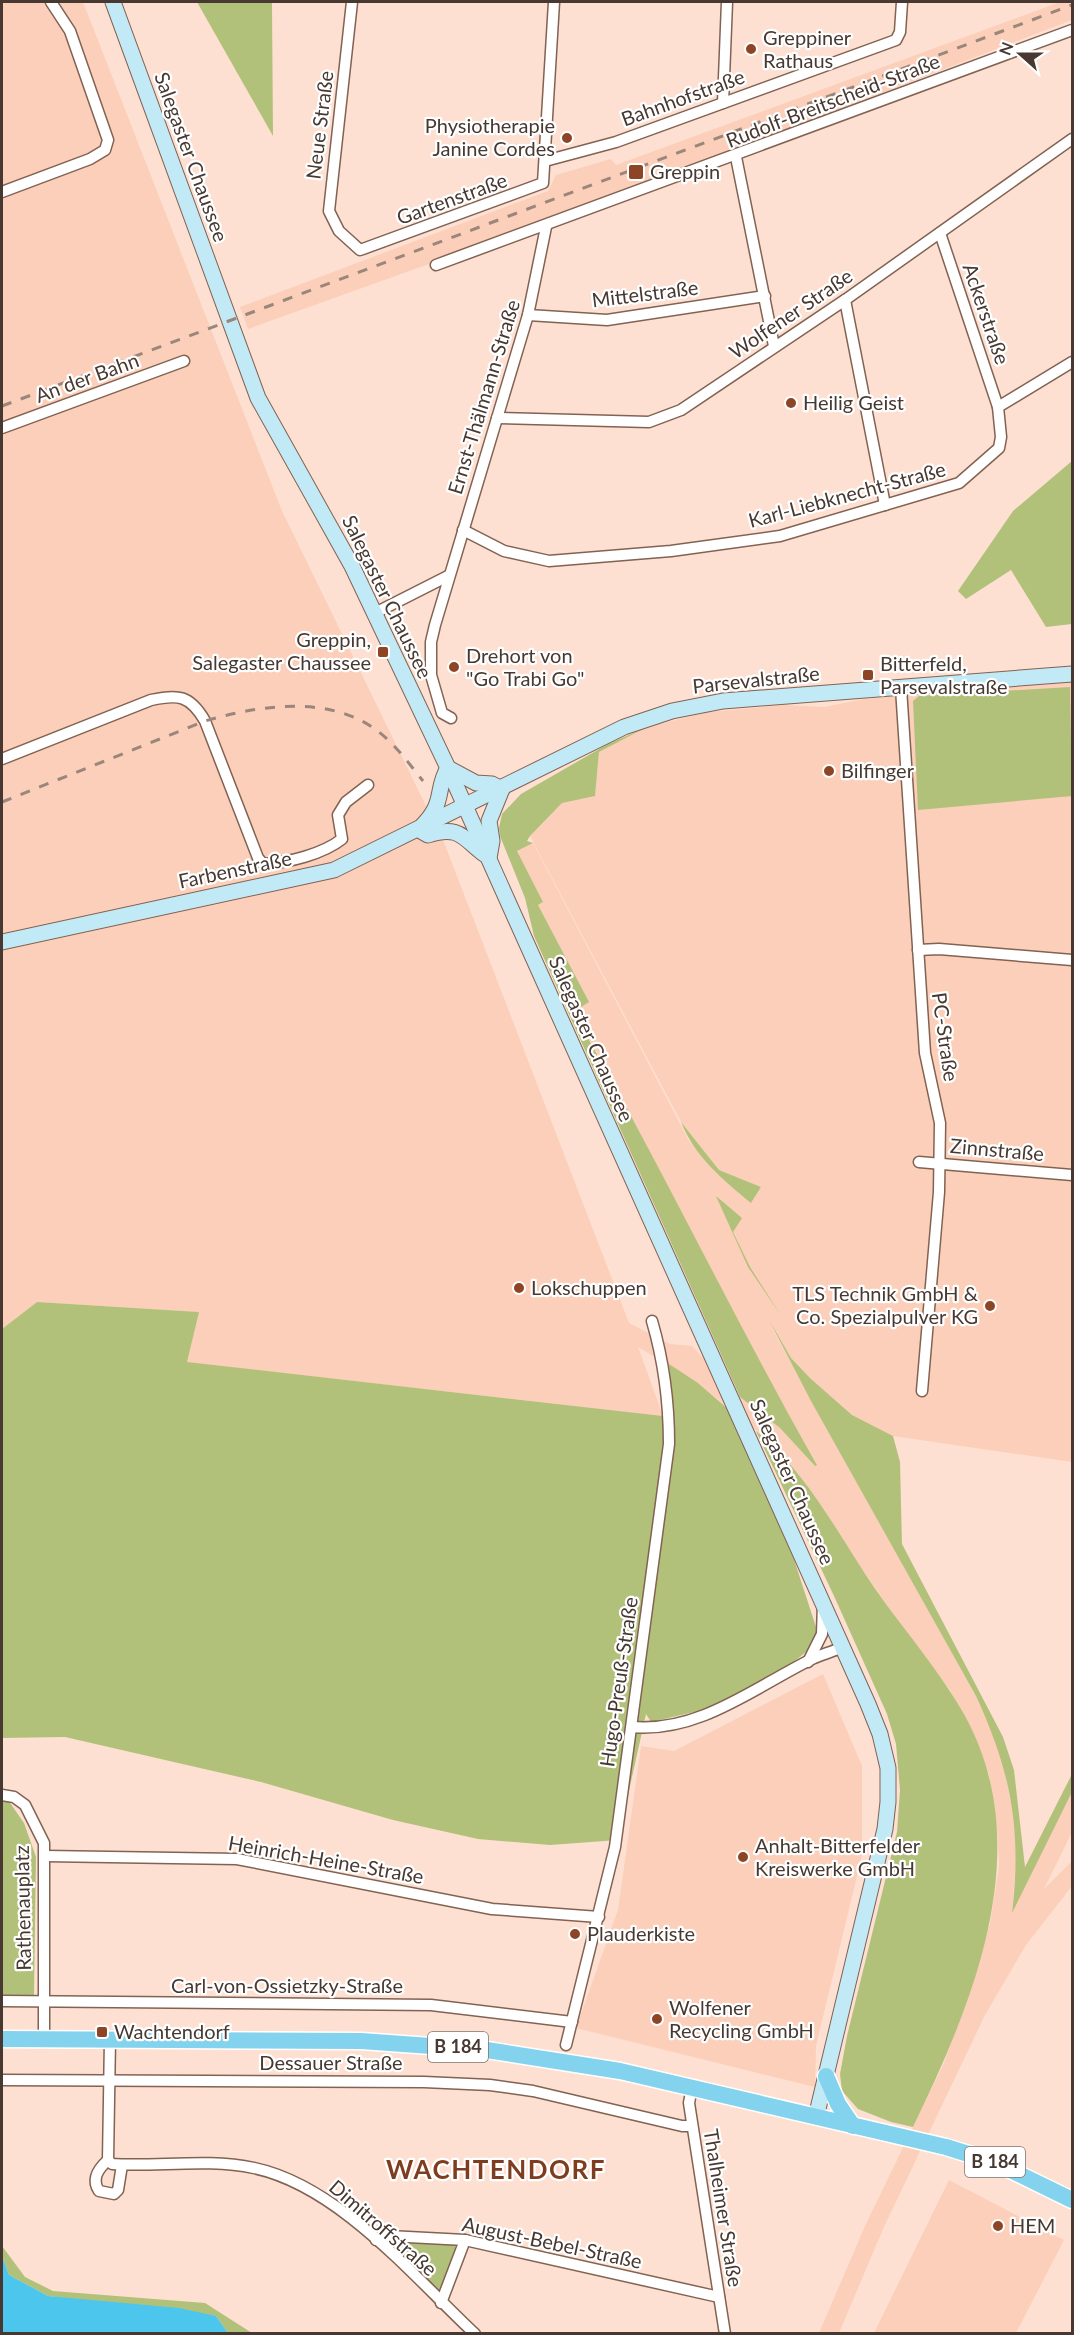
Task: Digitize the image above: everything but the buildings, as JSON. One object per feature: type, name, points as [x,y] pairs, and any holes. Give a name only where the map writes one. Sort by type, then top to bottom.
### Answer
[{"type":"main road","name":"Salegaster Chaussee","points":[[113,2],[258,398],[352,566],[448,768],[784,1513],[880,1734],[888,1768],[889,1795],[883,1843],[816,2117]]},
{"type":"main road","name":"Parsevalstraße","points":[[466,807],[624,727],[685,708],[723,701],[1072,674]]},
{"type":"main road","points":[[448,768],[476,783],[492,784],[502,789],[489,821],[492,841],[489,859],[467,838],[456,832],[444,831],[428,835],[419,830],[436,810],[442,788],[442,778],[448,768]]},
{"type":"main road","name":"Farbenstraße","points":[[2,942],[334,870],[466,807]]},
{"type":"main road","name":"B 184","points":[[2,2039],[295,2040],[404,2043],[509,2052],[600,2067],[946,2147],[1005,2167],[1072,2200]]},
{"type":"main road","points":[[826,2076],[838,2104],[853,2126]]},
{"type":"street","points":[[2,192],[90,159],[105,150],[108,140],[70,31],[51,2]]},
{"type":"street","name":"Neue Straße","points":[[352,2],[344,89],[328,204],[335,227],[352,246]]},
{"type":"street","points":[[545,161],[554,2]]},
{"type":"street","points":[[723,103],[726,2]]},
{"type":"street","name":"Bahnhofstraße","points":[[545,161],[598,148],[896,40],[900,32],[902,2]]},
{"type":"street","name":"Rudolf-Breitscheid-Straße","points":[[436,266],[1072,30]]},
{"type":"street","name":"Wolfener Straße","points":[[497,418],[649,422],[681,410],[845,300],[1072,139]]},
{"type":"street","points":[[736,156],[774,346]]},
{"type":"street","name":"Gartenstraße","points":[[352,246],[360,250],[367,249],[529,190],[543,183],[545,161]]},
{"type":"street","name":"Ernst-Thälmann-Straße","points":[[451,718],[442,713],[435,694],[431,659],[435,625],[528,315],[546,227]]},
{"type":"street","name":"Ackerstraße","points":[[940,233],[998,407]]},
{"type":"street","name":"Mittelstraße","points":[[528,315],[607,320],[765,296]]},
{"type":"street","points":[[845,300],[885,505]]},
{"type":"street","name":"An der Bahn","points":[[2,428],[184,362]]},
{"type":"street","points":[[998,407],[1072,362]]},
{"type":"street","name":"Karl-Liebknecht-Straße","points":[[463,531],[519,556],[562,562],[672,551],[780,536],[959,483],[999,448],[1001,437],[998,407]]},
{"type":"street","points":[[375,613],[448,576]]},
{"type":"street","name":"PC-Straße","points":[[901,688],[925,1053],[940,1123],[940,1163],[922,1391]]},
{"type":"street","points":[[2,759],[151,700],[174,695],[188,700],[198,709],[205,722],[258,858],[263,864],[275,864],[337,843],[342,839],[338,815],[346,802],[368,785]]},
{"type":"street","points":[[918,950],[939,949],[1072,960]]},
{"type":"street","name":"Zinnstraße","points":[[919,1162],[1072,1175]]},
{"type":"street","name":"Hugo-Preuß-Straße","points":[[566,2045],[615,1847],[669,1444],[669,1404],[664,1368],[652,1321]]},
{"type":"street","points":[[808,1662],[820,1641],[823,1604]]},
{"type":"street","points":[[632,1727],[664,1726],[705,1715],[737,1702],[808,1662],[842,1647]]},
{"type":"street","name":"Rathenauplatz","points":[[2,1795],[14,1797],[25,1805],[44,1843],[44,2039]]},
{"type":"street","name":"Heinrich-Heine-Straße","points":[[45,1856],[237,1859],[492,1909],[599,1917]]},
{"type":"street","name":"Carl-von-Ossietzky-Straße","points":[[2,2001],[430,2005],[572,2022]]},
{"type":"street","points":[[110,2039],[108,2160],[98,2170],[96,2176],[99,2191],[114,2194],[118,2190],[122,2165]]},
{"type":"street","name":"Dessauer Straße","points":[[2,2080],[424,2082],[490,2085],[533,2091],[682,2126],[692,2126]]},
{"type":"street","name":"Thalheimer Straße","points":[[692,2087],[689,2103],[692,2126],[725,2334]]},
{"type":"street","name":"Dimitroffstraße","points":[[108,2160],[112,2164],[122,2165],[253,2168],[292,2180],[322,2196],[376,2240],[475,2334]]},
{"type":"street","name":"August-Bebel-Straße","points":[[376,2240],[389,2236],[465,2240],[719,2297]]},
{"type":"street","name":"Dimitroffstraße","points":[[441,2302],[465,2240]]},
{"type":"shaded area","points":[[2,2],[83,2],[282,511],[445,845],[629,1323],[670,1344],[692,1346],[740,1397],[780,1428],[815,1466],[817,1464],[767,1377],[607,1070],[573,1011],[588,1002],[538,905],[543,902],[517,851],[533,843],[688,1139],[716,1173],[752,1202],[761,1187],[719,1170],[681,1122],[530,836],[562,803],[595,795],[599,752],[647,727],[708,712],[785,705],[824,707],[864,699],[1072,682],[1072,1462],[893,1436],[852,1415],[810,1378],[791,1358],[768,1321],[976,1696],[990,1726],[1001,1753],[1017,1845],[1012,1911],[1072,1792],[1072,1832],[1044,1889],[1072,1861],[1072,1886],[1026,1945],[985,2015],[883,2229],[839,2333],[819,2333],[865,2226],[944,2063],[990,1924],[999,1867],[998,1837],[989,1774],[950,1690],[921,1654],[786,1459],[769,1441],[698,1383],[638,1347],[663,1416],[186,1362],[198,1312],[37,1302],[2,1329]]},
{"type":"shaded area","points":[[1060,2],[1072,2],[1072,20],[769,136],[760,145],[248,329],[240,307],[548,191],[556,175],[611,159],[616,165]]},
{"type":"shaded area","points":[[823,1674],[862,1766],[862,1855],[816,2046],[815,2087],[576,2028],[618,1910],[641,1746],[674,1751]]},
{"type":"shaded area","points":[[949,2180],[1064,2240],[1016,2333],[874,2333]]},
{"type":"green space","points":[[197,2],[272,2],[273,136]]},
{"type":"green space","points":[[1072,461],[1072,624],[1046,627],[1011,570],[966,599],[958,591],[1013,511]]},
{"type":"green space","points":[[1070,687],[1072,796],[918,810],[913,701],[919,696]]},
{"type":"green space","points":[[647,727],[599,752],[595,796],[562,803],[530,836],[527,841],[533,843],[517,851],[543,902],[538,905],[589,1002],[573,1012],[817,1465],[815,1466],[780,1428],[740,1397],[534,936],[525,898],[500,836],[502,814],[521,794],[608,744]]},
{"type":"green space","points":[[681,1122],[719,1170],[761,1187],[751,1203],[702,1157]]},
{"type":"green space","points":[[716,1196],[742,1218],[733,1232],[750,1267],[780,1314],[748,1267]]},
{"type":"green space","points":[[37,1302],[199,1312],[187,1362],[663,1416],[671,1414],[669,1364],[698,1383],[727,1408],[786,1535],[817,1630],[811,1648],[786,1668],[707,1709],[651,1722],[646,1714],[618,1840],[550,1845],[478,1839],[393,1820],[261,1782],[65,1737],[2,1738],[2,1329]]},
{"type":"green space","points":[[769,1320],[791,1358],[810,1378],[852,1415],[893,1436],[900,1462],[902,1544],[1003,1737],[1014,1770],[1025,1867],[1072,1774],[1072,1792],[1012,1913],[1016,1854],[1011,1801],[998,1750],[988,1724],[976,1696],[811,1401]]},
{"type":"green space","points":[[756,1431],[774,1447],[807,1485],[876,1590],[945,1684],[965,1716],[986,1767],[996,1819],[996,1872],[989,1925],[975,1978],[957,2029],[913,2127],[891,2122],[858,2109],[842,2091],[840,2074],[847,2036],[897,1832],[900,1790],[896,1744],[887,1714]]},
{"type":"green space","points":[[2,1800],[8,1800],[24,1823],[36,1857],[34,1995],[2,1995]]},
{"type":"green space","points":[[395,2240],[455,2245],[451,2270],[438,2292],[392,2251],[390,2244]]},
{"type":"green space","points":[[2,2246],[25,2277],[53,2291],[205,2303],[252,2333],[228,2333],[216,2316],[48,2296],[9,2275],[2,2256]]},
{"type":"water","points":[[2,2256],[9,2275],[48,2296],[179,2308],[216,2316],[228,2333],[2,2333]]},
{"type":"railway","points":[[2,406],[1072,5]]},
{"type":"railway","points":[[2,802],[205,721],[246,711],[290,706],[333,710],[372,727],[393,745],[423,781]]},
{"type":"place","name":"Greppiner Rathaus","points":[[751,49]]},
{"type":"place","name":"Physiotherapie Janine Cordes","points":[[567,138]]},
{"type":"place","name":"Greppin","points":[[636,172]]},
{"type":"place","name":"Heilig Geist","points":[[791,403]]},
{"type":"place","name":"Greppin, Salegaster Chaussee","points":[[383,652]]},
{"type":"place","name":"Drehort von \"Go Trabi Go\"","points":[[454,667]]},
{"type":"place","name":"Bitterfeld, Parsevalstraße","points":[[868,675]]},
{"type":"place","name":"Bilfinger","points":[[829,771]]},
{"type":"place","name":"Lokschuppen","points":[[519,1288]]},
{"type":"place","name":"TLS Technik GmbH & Co. Spezialpulver KG","points":[[990,1306]]},
{"type":"place","name":"Anhalt-Bitterfelder Kreiswerke GmbH","points":[[743,1857]]},
{"type":"place","name":"Plauderkiste","points":[[575,1934]]},
{"type":"place","name":"Wolfener Recycling GmbH","points":[[657,2019]]},
{"type":"place","name":"Wachtendorf","points":[[102,2032]]},
{"type":"place","name":"HEM","points":[[998,2226]]},
{"type":"district","name":"WACHTENDORF","points":[[496,2170]]}]
